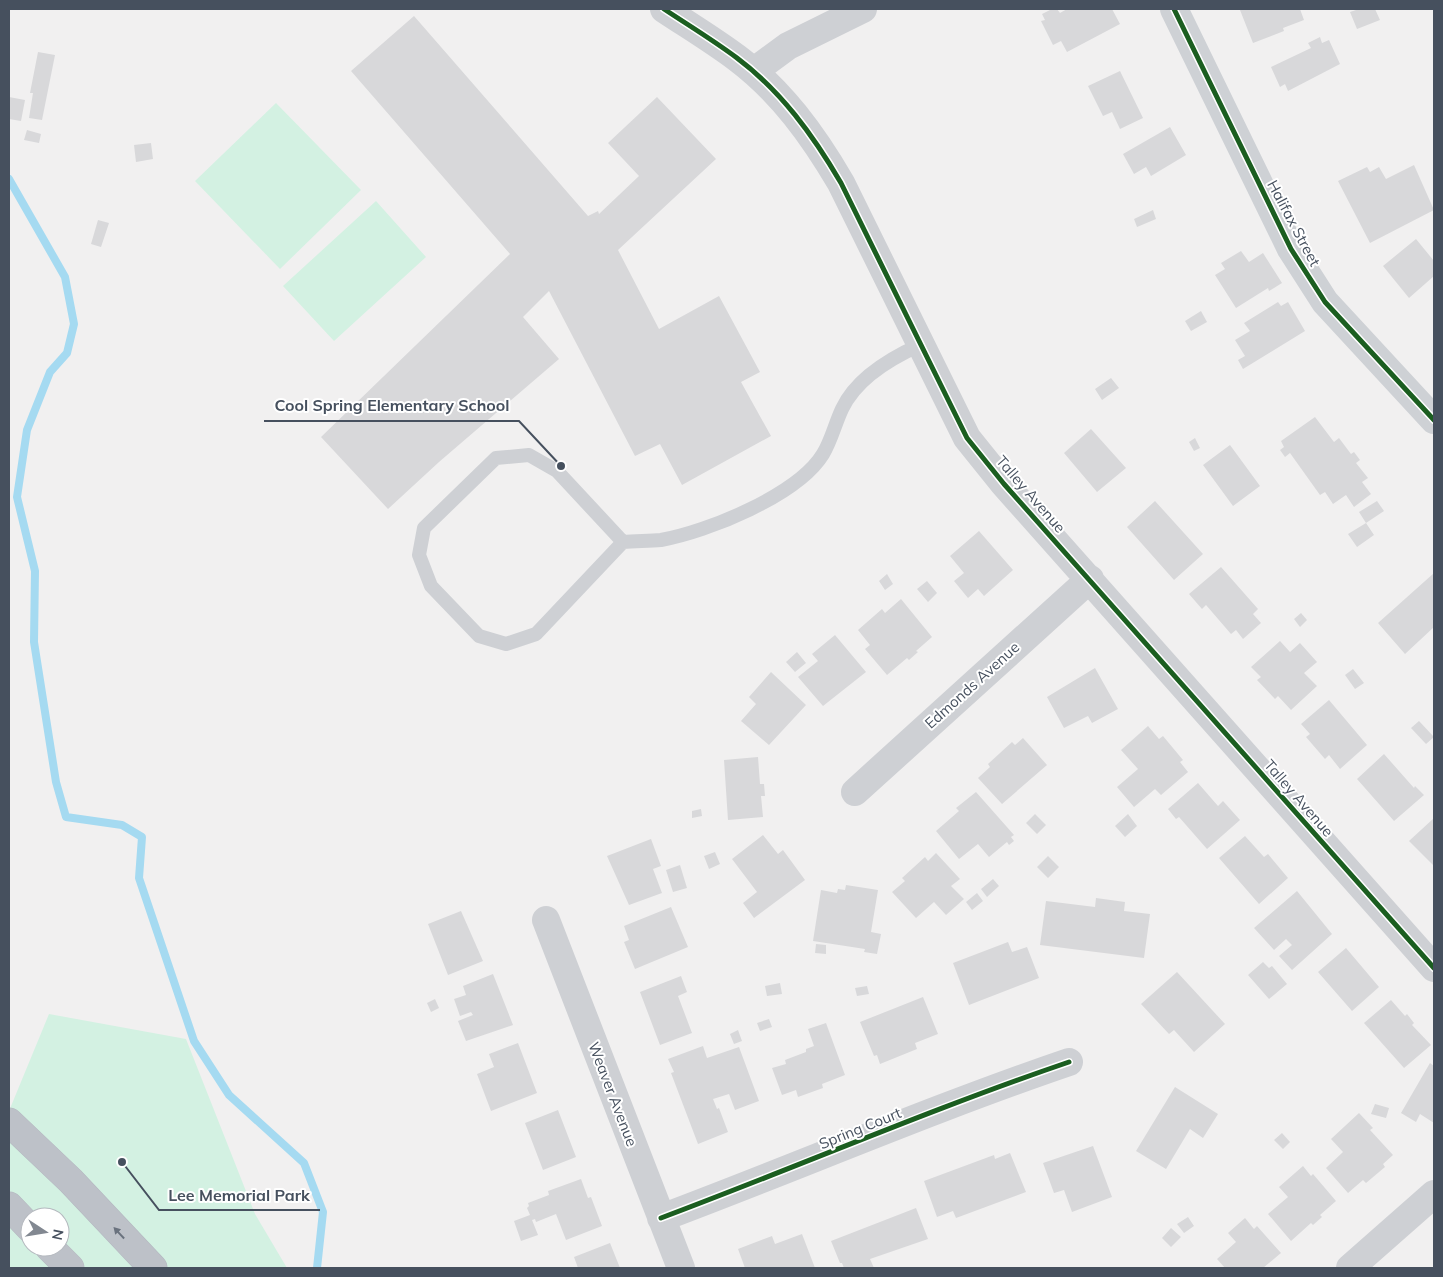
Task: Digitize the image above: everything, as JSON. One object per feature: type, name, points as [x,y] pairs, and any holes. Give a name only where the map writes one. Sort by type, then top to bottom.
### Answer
[{"type":"highway","points":[[9,1122],[71,1181],[152,1268]]},
{"type":"highway","points":[[9,1206],[20,1218]]},
{"type":"highway","points":[[59,1257],[70,1268]]},
{"type":"main road","name":"Halifax Street","points":[[1174,9],[1296,256],[1325,302],[1434,420]]},
{"type":"street","name":"Talley Avenue","points":[[664,9],[754,72],[792,110],[821,149],[840,183],[968,438],[1004,484],[1434,968]]},
{"type":"street","points":[[754,72],[788,46],[863,9]]},
{"type":"street","name":"Edmonds Avenue","points":[[855,792],[1090,579]]},
{"type":"street","name":"Weaver Avenue","points":[[546,920],[681,1268]]},
{"type":"street","name":"Spring Court","points":[[661,1218],[808,1163],[994,1088],[1068,1062]]},
{"type":"street","points":[[1350,1268],[1434,1194]]},
{"type":"lane","points":[[623,542],[556,470],[529,455],[496,458],[424,528],[419,555],[431,586],[479,636],[506,644],[536,634],[623,542],[662,540],[694,531],[738,514],[791,487],[807,474],[823,454],[843,407],[854,391],[879,368],[920,345]]},
{"type":"green space","points":[[276,103],[361,190],[280,269],[195,181]]},
{"type":"green space","points":[[376,201],[426,257],[334,341],[283,286]]},
{"type":"green space","points":[[49,1014],[186,1039],[255,1214],[287,1268],[9,1268],[9,1111]]},
{"type":"building","points":[[1052,9],[1057,9],[1060,13],[1067,9],[1112,9],[1120,24],[1067,52],[1061,41],[1053,45],[1041,21],[1045,20],[1042,14]]},
{"type":"building","points":[[1300,9],[1304,20],[1283,28],[1284,31],[1253,43],[1240,10]]},
{"type":"building","points":[[1359,9],[1375,9],[1380,20],[1357,29],[1350,12]]},
{"type":"building","points":[[414,16],[588,216],[598,211],[599,214],[639,176],[608,143],[657,97],[716,159],[618,250],[659,329],[719,296],[760,372],[741,382],[771,436],[682,485],[660,444],[635,456],[549,291],[523,317],[559,359],[439,462],[388,509],[321,437],[510,254],[351,71]]},
{"type":"building","points":[[1320,37],[1322,43],[1329,40],[1340,64],[1288,91],[1285,84],[1280,87],[1271,67],[1311,48],[1308,43]]},
{"type":"building","points":[[38,52],[55,55],[42,120],[29,118],[33,93],[30,93]]},
{"type":"building","points":[[1120,71],[1143,118],[1120,129],[1112,112],[1103,116],[1088,86]]},
{"type":"building","points":[[9,97],[25,100],[21,121],[9,119]]},
{"type":"building","points":[[1170,127],[1186,155],[1151,176],[1146,167],[1134,174],[1123,154]]},
{"type":"building","points":[[27,130],[41,134],[39,143],[24,140]]},
{"type":"building","points":[[151,143],[153,159],[136,162],[134,145]]},
{"type":"building","points":[[1414,165],[1434,210],[1370,243],[1338,181],[1367,167],[1370,172],[1379,167],[1386,179]]},
{"type":"building","points":[[1153,210],[1156,219],[1137,227],[1134,219]]},
{"type":"building","points":[[98,220],[109,223],[101,247],[91,244]]},
{"type":"building","points":[[1416,239],[1434,261],[1434,276],[1409,298],[1383,266]]},
{"type":"building","points":[[1241,251],[1249,262],[1263,253],[1282,283],[1269,291],[1268,288],[1236,308],[1215,275],[1225,269],[1221,263]]},
{"type":"building","points":[[1278,302],[1281,306],[1288,302],[1305,331],[1243,369],[1238,360],[1245,356],[1235,340],[1250,331],[1244,323]]},
{"type":"building","points":[[1201,311],[1207,322],[1191,331],[1185,321]]},
{"type":"building","points":[[1111,378],[1119,388],[1102,400],[1095,389]]},
{"type":"building","points":[[1315,417],[1334,442],[1339,438],[1351,454],[1354,452],[1360,460],[1356,463],[1368,478],[1362,482],[1371,494],[1354,507],[1346,495],[1333,504],[1325,492],[1320,495],[1290,453],[1285,457],[1280,450],[1284,447],[1281,441]]},
{"type":"building","points":[[1091,429],[1126,468],[1097,492],[1064,453]]},
{"type":"building","points":[[1195,438],[1200,448],[1194,451],[1189,442]]},
{"type":"building","points":[[1230,445],[1260,486],[1233,506],[1203,465]]},
{"type":"building","points":[[1155,501],[1203,554],[1174,580],[1127,527]]},
{"type":"building","points":[[1377,501],[1384,511],[1366,523],[1359,512]]},
{"type":"building","points":[[1366,523],[1374,535],[1357,547],[1348,534]]},
{"type":"building","points":[[979,531],[1013,570],[984,596],[978,589],[968,598],[954,581],[964,573],[950,556]]},
{"type":"building","points":[[1221,567],[1258,609],[1253,614],[1261,623],[1243,639],[1236,630],[1231,634],[1206,605],[1202,609],[1189,594]]},
{"type":"building","points":[[1434,573],[1434,627],[1405,654],[1378,623]]},
{"type":"building","points":[[887,574],[893,584],[885,590],[879,581]]},
{"type":"building","points":[[927,581],[937,593],[928,602],[917,589]]},
{"type":"building","points":[[901,599],[932,637],[909,660],[907,658],[887,675],[865,649],[870,645],[858,630],[882,609],[885,613]]},
{"type":"building","points":[[1301,613],[1307,620],[1300,627],[1294,619]]},
{"type":"building","points":[[835,635],[866,672],[823,706],[798,677],[818,661],[812,654]]},
{"type":"building","points":[[1280,641],[1290,652],[1300,643],[1317,662],[1304,673],[1317,686],[1291,710],[1278,696],[1275,699],[1257,680],[1261,677],[1251,667]]},
{"type":"building","points":[[797,652],[806,663],[795,672],[786,662]]},
{"type":"building","points":[[1095,668],[1118,709],[1092,723],[1088,716],[1064,728],[1047,697]]},
{"type":"building","points":[[1353,669],[1364,683],[1355,689],[1345,675]]},
{"type":"building","points":[[771,672],[806,705],[769,745],[741,721],[756,704],[749,697]]},
{"type":"building","points":[[1329,700],[1367,745],[1340,769],[1329,755],[1325,759],[1306,737],[1310,734],[1301,724]]},
{"type":"building","points":[[1419,721],[1434,737],[1426,744],[1411,728]]},
{"type":"building","points":[[1148,726],[1159,739],[1163,736],[1183,760],[1180,762],[1188,772],[1161,795],[1155,789],[1134,807],[1117,787],[1138,769],[1121,750]]},
{"type":"building","points":[[1023,738],[1047,765],[1002,804],[978,778],[990,767],[988,764],[1012,742],[1015,745]]},
{"type":"building","points":[[1384,754],[1414,788],[1415,786],[1424,795],[1394,821],[1357,779]]},
{"type":"building","points":[[758,757],[760,784],[764,784],[765,796],[761,796],[763,817],[728,820],[724,760]]},
{"type":"building","points":[[1198,783],[1218,806],[1223,801],[1240,820],[1207,849],[1179,817],[1176,819],[1168,809]]},
{"type":"building","points":[[976,792],[1014,835],[1011,837],[1014,841],[1009,845],[1007,842],[989,857],[978,844],[959,859],[936,831],[959,811],[956,808]]},
{"type":"building","points":[[701,809],[702,816],[692,818],[692,811]]},
{"type":"building","points":[[1035,814],[1046,825],[1037,834],[1026,823]]},
{"type":"building","points":[[1128,814],[1137,826],[1125,837],[1115,826]]},
{"type":"building","points":[[1434,818],[1434,866],[1409,841]]},
{"type":"building","points":[[763,835],[778,854],[783,850],[805,880],[754,918],[743,903],[757,892],[732,859]]},
{"type":"building","points":[[1245,836],[1264,857],[1268,854],[1288,878],[1259,904],[1219,858]]},
{"type":"building","points":[[651,839],[661,866],[653,869],[662,893],[629,905],[607,856]]},
{"type":"building","points":[[715,852],[720,864],[709,869],[704,856]]},
{"type":"building","points":[[936,853],[960,879],[951,886],[964,899],[946,915],[934,902],[916,918],[892,892],[905,881],[902,878],[925,857],[928,861]]},
{"type":"building","points":[[1048,856],[1059,867],[1048,878],[1037,867]]},
{"type":"building","points":[[680,865],[687,888],[673,892],[666,870]]},
{"type":"building","points":[[993,879],[999,886],[987,897],[981,889]]},
{"type":"building","points":[[846,885],[878,890],[871,932],[881,934],[877,954],[864,952],[865,949],[813,941],[821,890],[837,893],[838,889],[845,890]]},
{"type":"building","points":[[1297,891],[1332,934],[1292,970],[1279,956],[1292,945],[1286,939],[1274,950],[1254,928]]},
{"type":"building","points":[[977,893],[983,901],[972,910],[966,902]]},
{"type":"building","points":[[1096,898],[1125,902],[1124,911],[1150,914],[1144,958],[1040,945],[1046,901],[1095,907]]},
{"type":"building","points":[[671,907],[688,947],[635,969],[624,942],[629,940],[624,926]]},
{"type":"building","points":[[461,911],[483,961],[448,975],[428,924]]},
{"type":"building","points":[[1008,942],[1012,952],[1027,947],[1039,978],[969,1005],[953,963]]},
{"type":"building","points":[[816,944],[826,945],[826,954],[815,953]]},
{"type":"building","points":[[1346,948],[1379,987],[1352,1011],[1318,972]]},
{"type":"building","points":[[1263,962],[1269,968],[1272,966],[1287,984],[1269,999],[1248,975]]},
{"type":"building","points":[[1177,972],[1225,1024],[1194,1052],[1174,1030],[1169,1034],[1141,1004]]},
{"type":"building","points":[[493,974],[513,1025],[466,1041],[458,1021],[473,1015],[471,1012],[460,1016],[454,999],[466,995],[463,986]]},
{"type":"building","points":[[681,976],[687,992],[678,996],[692,1033],[660,1045],[640,992]]},
{"type":"building","points":[[780,983],[782,994],[767,996],[765,986]]},
{"type":"building","points":[[867,986],[869,994],[857,996],[855,988]]},
{"type":"building","points":[[923,997],[938,1034],[915,1043],[917,1049],[880,1064],[877,1055],[874,1056],[860,1022]]},
{"type":"building","points":[[435,999],[439,1008],[431,1012],[427,1003]]},
{"type":"building","points":[[1391,1000],[1405,1016],[1407,1014],[1414,1023],[1412,1025],[1431,1045],[1404,1068],[1364,1023]]},
{"type":"building","points":[[769,1019],[772,1027],[760,1031],[757,1023]]},
{"type":"building","points":[[826,1023],[845,1075],[822,1084],[823,1088],[798,1097],[796,1090],[782,1095],[772,1068],[786,1064],[785,1060],[806,1052],[806,1049],[814,1046],[808,1029]]},
{"type":"building","points":[[738,1030],[742,1041],[734,1044],[730,1034]]},
{"type":"building","points":[[518,1043],[537,1093],[491,1111],[477,1074],[494,1067],[489,1054]]},
{"type":"building","points":[[703,1046],[707,1058],[739,1047],[759,1101],[735,1110],[729,1094],[713,1099],[717,1109],[719,1108],[728,1132],[698,1144],[671,1073],[674,1072],[668,1059]]},
{"type":"building","points":[[1430,1063],[1434,1066],[1434,1123],[1420,1114],[1416,1122],[1401,1113]]},
{"type":"building","points":[[1175,1087],[1218,1114],[1203,1138],[1190,1129],[1166,1169],[1136,1151]]},
{"type":"building","points":[[1375,1104],[1389,1108],[1386,1118],[1371,1114]]},
{"type":"building","points":[[558,1110],[576,1157],[543,1170],[525,1123]]},
{"type":"building","points":[[1359,1113],[1373,1128],[1370,1130],[1393,1155],[1383,1164],[1385,1167],[1366,1183],[1363,1180],[1348,1193],[1326,1168],[1343,1152],[1331,1139]]},
{"type":"building","points":[[1282,1133],[1290,1142],[1283,1149],[1274,1140]]},
{"type":"building","points":[[1093,1146],[1112,1197],[1072,1212],[1064,1190],[1054,1193],[1043,1163]]},
{"type":"building","points":[[1010,1153],[1026,1192],[956,1218],[953,1211],[937,1217],[924,1181],[994,1155],[995,1159]]},
{"type":"building","points":[[1303,1166],[1311,1176],[1313,1174],[1336,1201],[1320,1215],[1322,1217],[1313,1225],[1311,1223],[1291,1241],[1268,1214],[1288,1197],[1279,1187]]},
{"type":"building","points":[[581,1179],[588,1198],[591,1197],[602,1226],[566,1240],[556,1214],[536,1222],[535,1219],[532,1220],[538,1235],[521,1241],[514,1221],[530,1215],[527,1208],[529,1206],[528,1203],[549,1195],[548,1191]]},
{"type":"building","points":[[916,1208],[928,1239],[870,1259],[874,1268],[844,1268],[842,1263],[840,1263],[831,1241]]},
{"type":"building","points":[[1188,1217],[1194,1226],[1184,1233],[1177,1224]]},
{"type":"building","points":[[1245,1218],[1254,1229],[1257,1226],[1281,1253],[1263,1268],[1225,1268],[1217,1259],[1236,1242],[1228,1233]]},
{"type":"building","points":[[1171,1228],[1181,1237],[1171,1247],[1162,1238]]},
{"type":"building","points":[[802,1234],[815,1268],[745,1268],[738,1249],[772,1236],[775,1244]]},
{"type":"building","points":[[610,1243],[620,1268],[578,1268],[574,1257]]},
{"type":"waterway","points":[[9,179],[65,277],[74,324],[67,353],[50,372],[27,430],[17,497],[35,571],[34,642],[56,782],[66,817],[122,825],[142,837],[139,878],[194,1041],[229,1095],[304,1163],[323,1212],[317,1268]]},
{"type":"cycle path","points":[[664,9],[737,58],[768,85],[795,115],[841,183],[967,438],[1004,484],[1434,968]]},
{"type":"cycle path","points":[[1174,9],[1291,249],[1325,302],[1434,420]]},
{"type":"cycle path","points":[[661,1218],[966,1099],[1069,1062]]},
{"type":"place","name":"Cool Spring Elementary School","points":[[561,466]]},
{"type":"place","name":"Lee Memorial Park","points":[[122,1162]]}]
